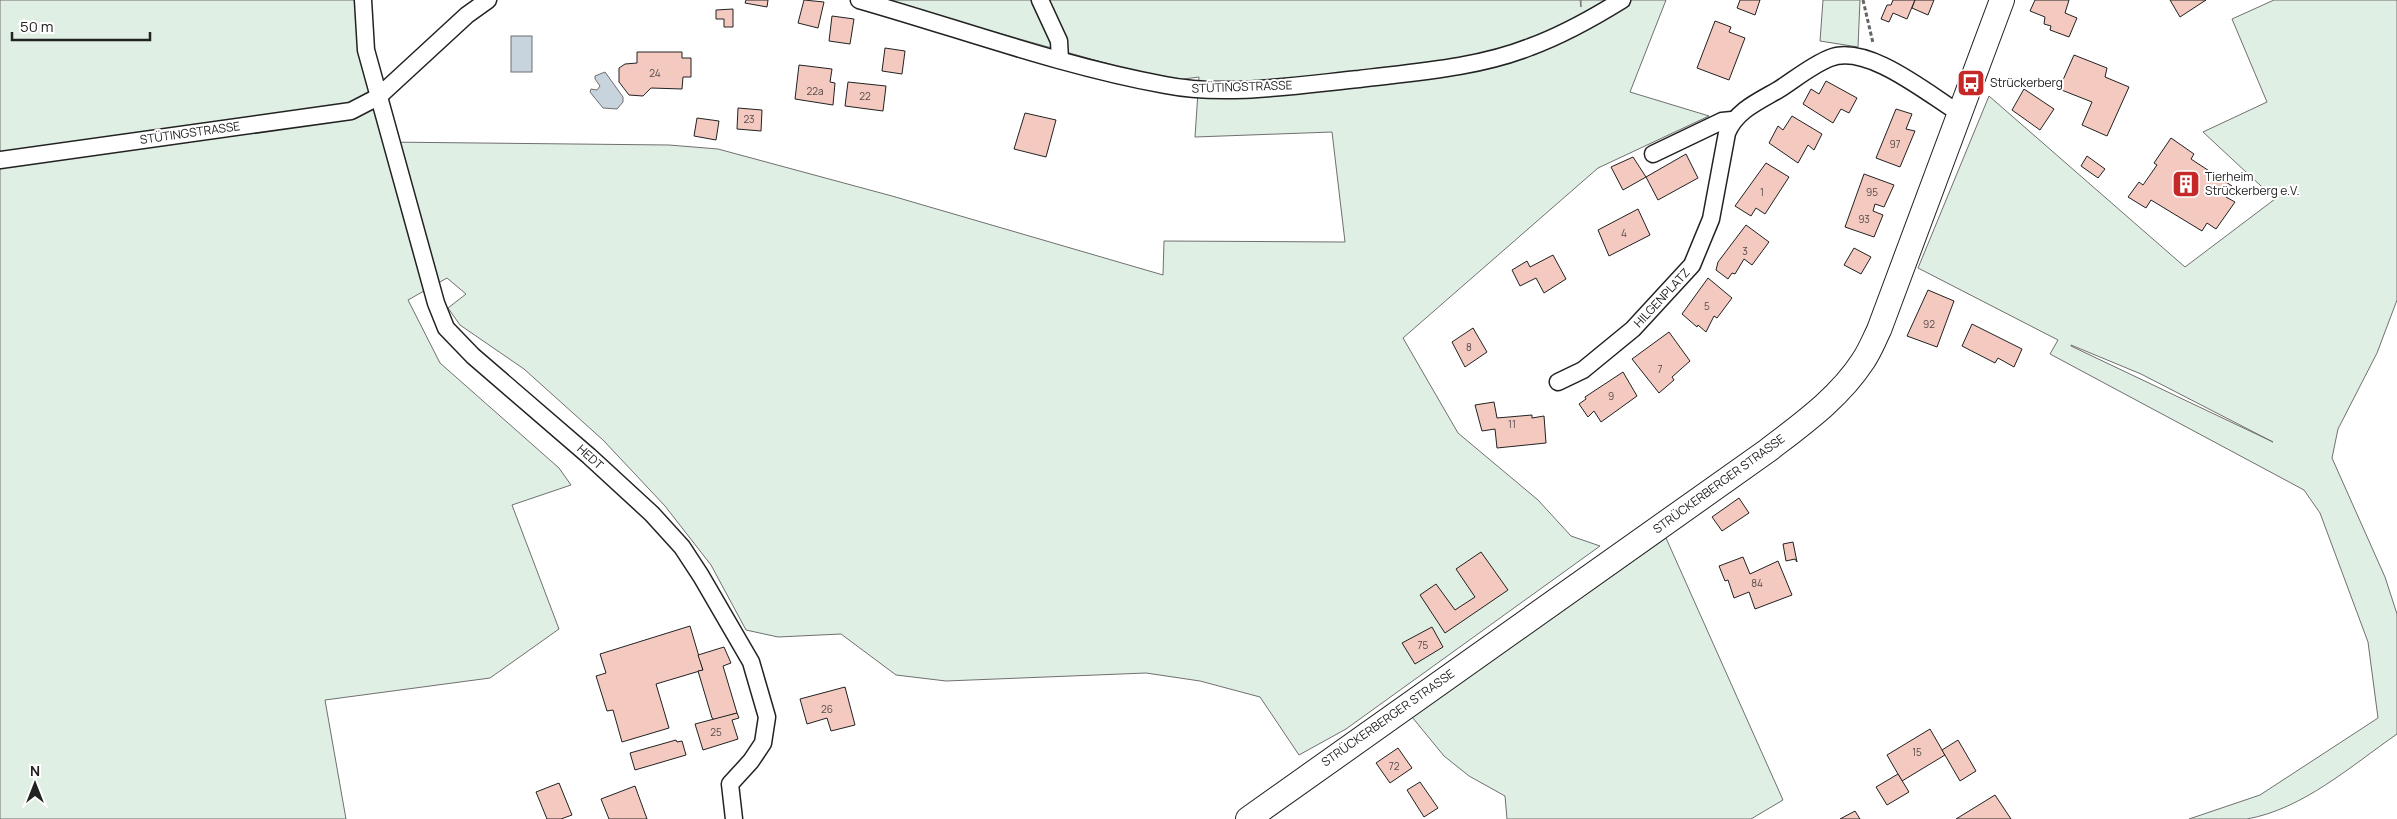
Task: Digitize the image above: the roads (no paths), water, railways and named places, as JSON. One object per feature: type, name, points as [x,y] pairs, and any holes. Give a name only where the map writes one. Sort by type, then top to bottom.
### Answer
[{"type":"main road","name":"STRÜCKERBERGER STRASSE","points":[[1248,819],[1759,456],[1821,409],[1844,386],[1864,360],[1879,330],[2002,0]]},
{"type":"street","points":[[363,0],[366,50],[378,97]]},
{"type":"street","name":"STÜTINGSTRASSE","points":[[0,160],[351,111],[378,97],[467,15],[488,0]]},
{"type":"street","name":"STÜTINGSTRASSE","points":[[859,0],[1060,60],[1187,89],[1292,86],[1425,71],[1488,59],[1529,48],[1565,32],[1622,0]]},
{"type":"street","points":[[1040,0],[1059,41],[1060,60]]},
{"type":"street","points":[[1653,154],[1722,121],[1732,120],[1830,58],[1847,55],[1876,61],[1959,113]]},
{"type":"street","name":"HEDT","points":[[378,97],[436,303],[446,328],[472,356],[610,475],[682,547],[751,662],[767,717],[763,743],[752,761],[730,784],[734,819]]},
{"type":"street","name":"HILGENPLATZ","points":[[1558,382],[1583,370],[1633,329],[1692,265],[1711,219],[1723,150],[1732,120]]},
{"type":"place","name":"Strückerberg","points":[[1971,83]]},
{"type":"place","name":"Tierheim Strückerberg e.V.","points":[[2186,184]]}]
